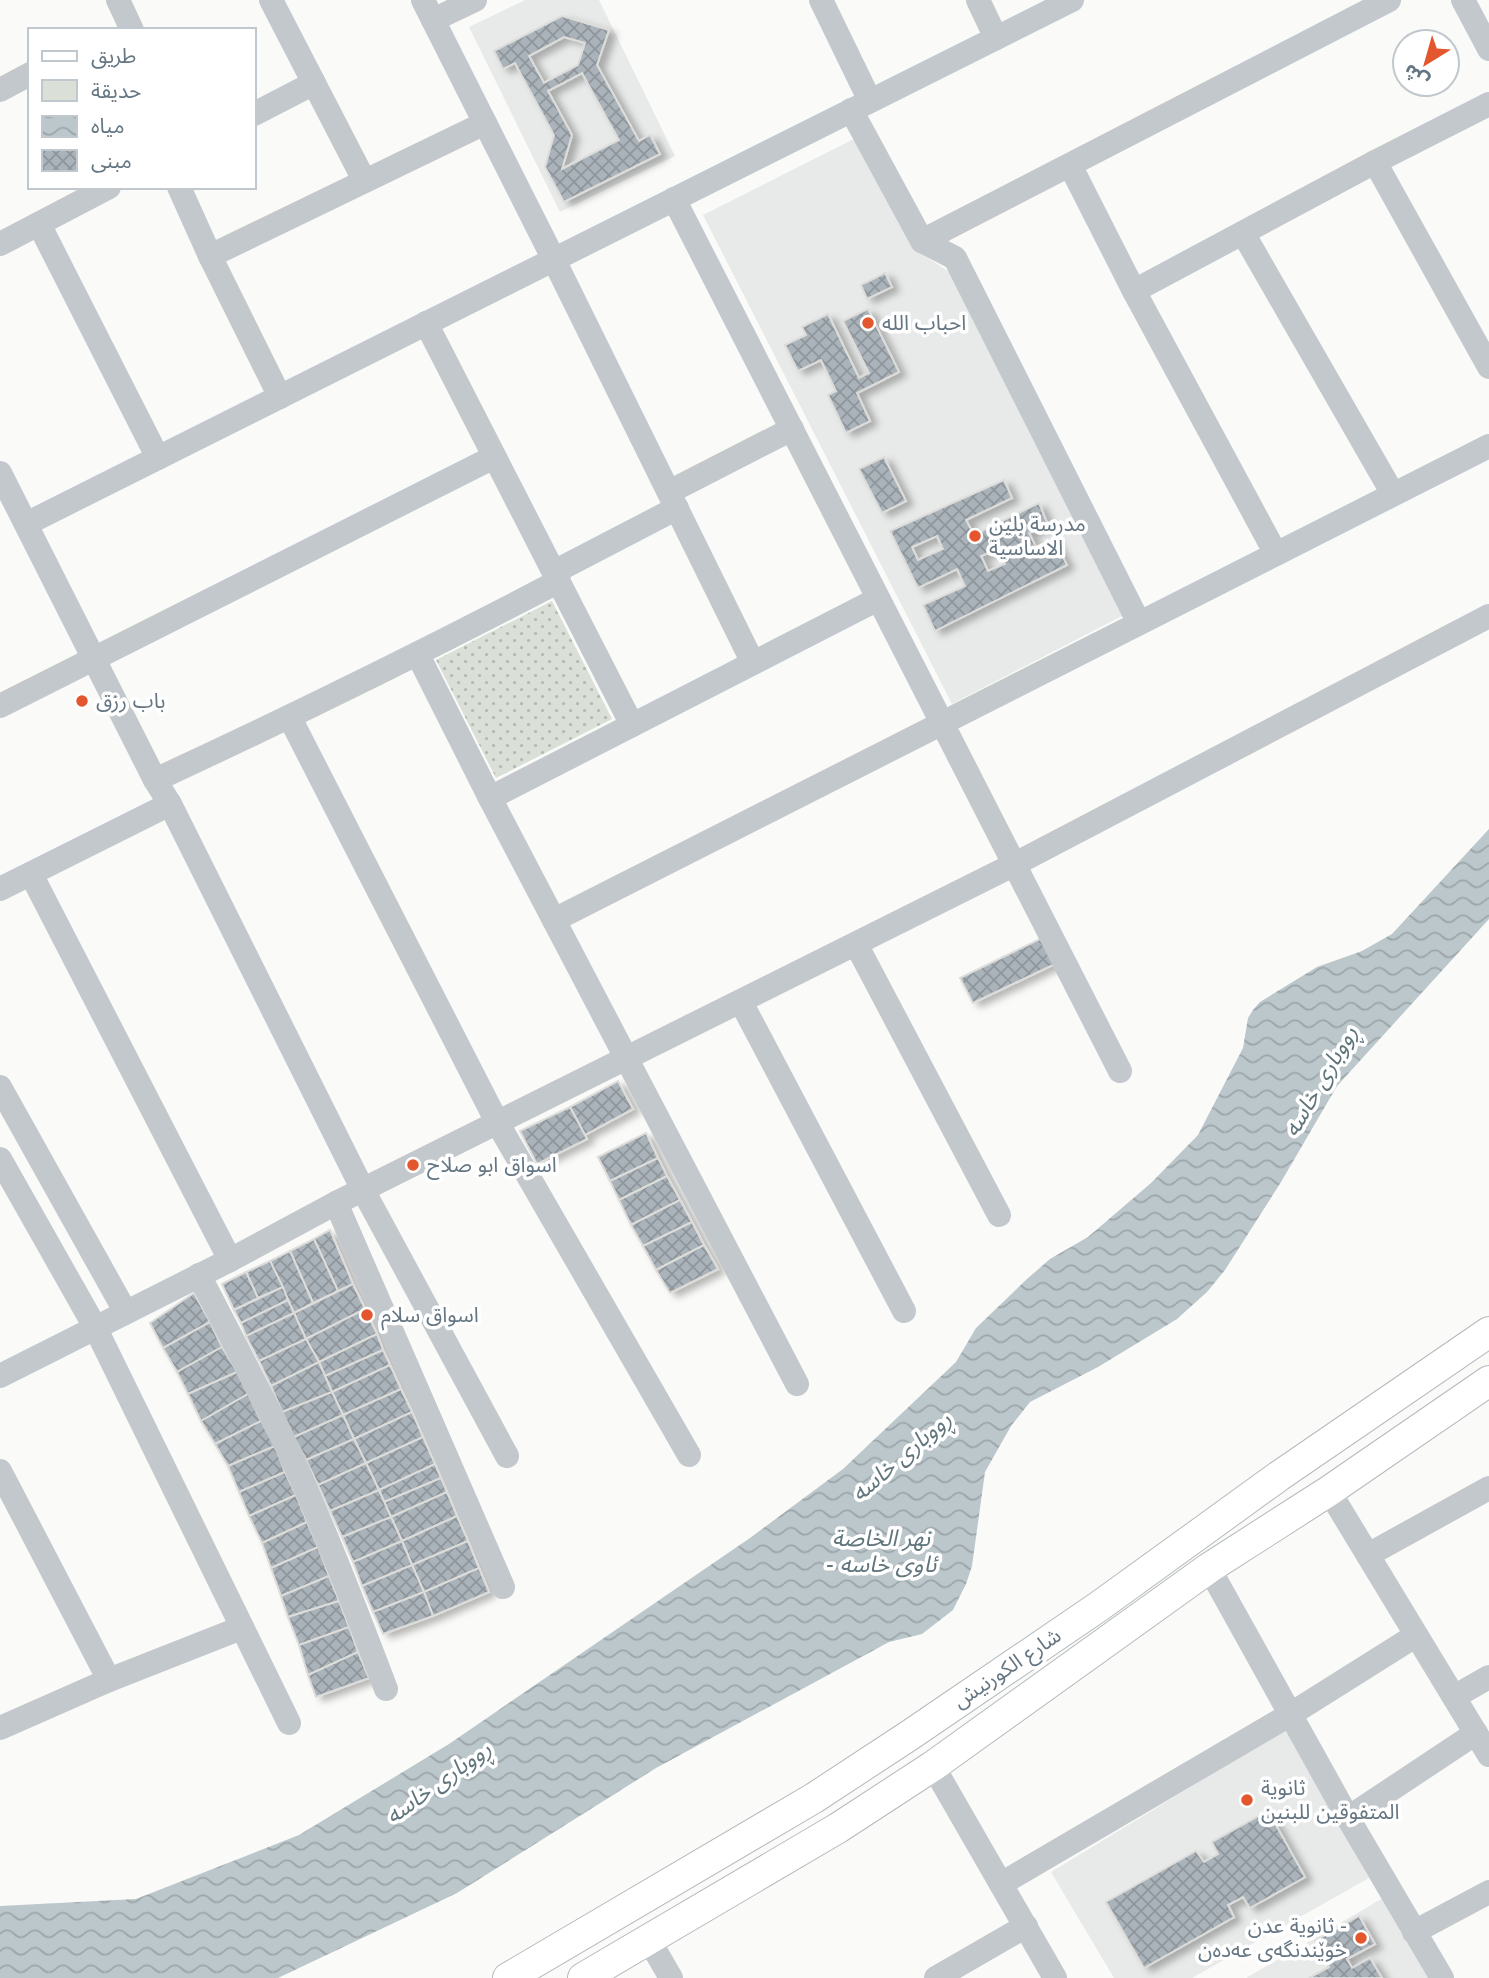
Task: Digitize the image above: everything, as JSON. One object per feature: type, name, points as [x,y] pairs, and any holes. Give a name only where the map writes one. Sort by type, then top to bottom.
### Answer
[{"type":"main road","points":[[1478,1339],[1489,1379]]},
{"type":"main road","name":"شارع الكورنيش","points":[[508,1978],[802,1805],[889,1749],[1478,1339]]},
{"type":"main road","name":"شارع الكورنيش","points":[[583,1978],[838,1828],[933,1766],[1209,1568],[1329,1490],[1489,1379]]},
{"type":"street","points":[[271,0],[364,180]]},
{"type":"street","points":[[475,0],[428,10],[753,663]]},
{"type":"street","points":[[821,0],[861,106],[922,241],[955,258],[1139,623]]},
{"type":"street","points":[[978,0],[996,38]]},
{"type":"street","points":[[26,524],[1072,0]]},
{"type":"street","points":[[922,241],[1389,0]]},
{"type":"street","points":[[1463,0],[1489,50]]},
{"type":"street","points":[[0,90],[28,75]]},
{"type":"street","points":[[256,113],[314,83]]},
{"type":"street","points":[[1134,291],[1489,104]]},
{"type":"street","points":[[211,256],[485,123]]},
{"type":"street","points":[[1375,162],[1489,367]]},
{"type":"street","points":[[1070,165],[1134,291],[1276,554]]},
{"type":"street","points":[[0,244],[105,189]]},
{"type":"street","points":[[180,189],[280,397]]},
{"type":"street","points":[[674,199],[1120,1071]]},
{"type":"street","points":[[39,223],[158,457]]},
{"type":"street","points":[[1243,233],[1393,494]]},
{"type":"street","points":[[426,323],[632,725]]},
{"type":"street","points":[[155,780],[418,655],[556,576],[673,500],[792,429]]},
{"type":"street","points":[[554,920],[1489,446]]},
{"type":"street","points":[[0,706],[495,457]]},
{"type":"street","points":[[0,474],[155,780],[170,804],[363,1190],[507,1456]]},
{"type":"street","points":[[490,798],[878,599]]},
{"type":"street","points":[[0,1376],[230,1260],[336,1203],[1015,864],[1489,616]]},
{"type":"street","points":[[418,655],[797,1384]]},
{"type":"street","points":[[290,718],[497,1122],[689,1455]]},
{"type":"street","points":[[0,889],[170,804]]},
{"type":"street","points":[[31,874],[230,1260]]},
{"type":"street","points":[[856,944],[999,1215]]},
{"type":"street","points":[[741,1002],[904,1311]]},
{"type":"street","points":[[0,1087],[125,1311]]},
{"type":"street","points":[[0,1159],[94,1327],[289,1723]]},
{"type":"street","points":[[336,1203],[503,1587]]},
{"type":"street","points":[[199,1275],[310,1497],[386,1689]]},
{"type":"street","points":[[0,1471],[109,1680]]},
{"type":"street","points":[[1368,1555],[1489,1489]]},
{"type":"street","points":[[1329,1490],[1489,1755]]},
{"type":"street","points":[[1209,1568],[1348,1818],[1442,1978]]},
{"type":"street","points":[[0,1728],[109,1680],[242,1628]]},
{"type":"street","points":[[1001,1884],[1291,1714],[1415,1636]]},
{"type":"street","points":[[1454,1697],[1489,1677]]},
{"type":"street","points":[[1348,1818],[1476,1733]]},
{"type":"street","points":[[933,1766],[1055,1978]]},
{"type":"street","points":[[1415,1932],[1489,1892]]},
{"type":"street","points":[[936,1978],[1026,1926]]},
{"type":"street","points":[[649,1940],[671,1978]]},
{"type":"shaded area","points":[[525,0],[599,0],[675,156],[560,212],[469,27]]},
{"type":"shaded area","points":[[856,138],[912,247],[952,274],[1122,616],[952,704],[703,215]]},
{"type":"shaded area","name":"ثانوية المتفوقين للبنين","points":[[1286,1729],[1369,1878],[1192,1978],[1114,1978],[1051,1872]]},
{"type":"shaded area","name":"ثانوية عدن - خوێندنگەی عەدەن","points":[[1383,1898],[1430,1978],[1246,1978]]},
{"type":"green space","points":[[552,601],[612,719],[496,778],[436,660]]},
{"type":"water","name":"نهر الخاصة - ئاوی خاسە","points":[[1489,829],[1489,919],[1337,1086],[1281,1182],[1225,1270],[1207,1292],[1177,1319],[1098,1367],[1030,1402],[1011,1426],[985,1472],[972,1566],[966,1584],[953,1610],[922,1634],[889,1642],[656,1768],[457,1893],[278,1978],[0,1978],[0,1906],[136,1899],[299,1835],[449,1744],[750,1538],[843,1469],[956,1362],[976,1328],[1027,1279],[1050,1259],[1088,1237],[1151,1183],[1198,1135],[1243,1048],[1248,1018],[1260,1002],[1317,967],[1362,951],[1392,934]]},
{"type":"building","points":[[562,16],[609,30],[597,65],[639,141],[650,135],[660,154],[564,202],[545,167],[554,135],[515,63],[503,69],[494,51]],"holes":[[[564,37],[585,43],[578,65],[544,83],[529,56]],[[582,73],[619,140],[562,169],[572,135],[548,91]]]},
{"type":"building","points":[[885,273],[892,287],[867,299],[861,285]]},
{"type":"building","points":[[868,309],[899,372],[857,393],[870,421],[846,433],[828,395],[836,391],[821,360],[798,371],[785,345],[806,335],[802,327],[828,314],[859,378],[869,373],[843,321]]},
{"type":"building","points":[[884,457],[906,501],[882,513],[859,469]]},
{"type":"building","points":[[1004,480],[1012,498],[966,520],[974,535],[1039,503],[1048,525],[1029,533],[1036,547],[1054,539],[1067,565],[935,631],[923,605],[965,586],[957,569],[918,588],[890,531]],"holes":[[[937,536],[943,549],[918,560],[912,547]],[[998,549],[1005,564],[988,571],[981,556]]]},
{"type":"building","points":[[1042,938],[1055,964],[973,1003],[960,978]]},
{"type":"building","points":[[618,1081],[633,1109],[585,1135],[570,1107]]},
{"type":"building","points":[[570,1107],[587,1139],[537,1164],[520,1131]]},
{"type":"building","points":[[646,1133],[658,1158],[610,1181],[598,1157]]},
{"type":"building","points":[[658,1158],[667,1176],[619,1200],[610,1181]]},
{"type":"building","points":[[667,1176],[680,1200],[631,1225],[619,1200]]},
{"type":"building","points":[[680,1200],[692,1222],[643,1246],[631,1225]]},
{"type":"building","points":[[692,1222],[704,1245],[656,1270],[643,1246]]},
{"type":"building","points":[[330,1230],[353,1284],[338,1291],[314,1239]]},
{"type":"building","points":[[314,1239],[338,1291],[313,1303],[290,1251]]},
{"type":"building","points":[[704,1245],[718,1269],[670,1293],[656,1270]]},
{"type":"building","points":[[290,1251],[313,1303],[294,1313],[270,1261]]},
{"type":"building","points":[[270,1261],[283,1287],[258,1298],[246,1272]]},
{"type":"building","points":[[246,1272],[258,1298],[234,1310],[222,1284]]},
{"type":"building","points":[[353,1284],[365,1309],[306,1339],[294,1313]]},
{"type":"building","points":[[283,1287],[288,1300],[241,1323],[234,1310]]},
{"type":"building","points":[[194,1293],[210,1322],[163,1348],[150,1323]]},
{"type":"building","points":[[288,1300],[294,1313],[246,1336],[241,1323]]},
{"type":"building","points":[[365,1309],[377,1334],[319,1362],[306,1339]]},
{"type":"building","points":[[294,1313],[306,1339],[259,1361],[246,1336]]},
{"type":"building","points":[[210,1322],[222,1347],[177,1372],[163,1348]]},
{"type":"building","points":[[377,1334],[383,1350],[325,1376],[319,1362]]},
{"type":"building","points":[[306,1339],[319,1362],[271,1386],[259,1361]]},
{"type":"building","points":[[222,1347],[237,1372],[188,1394],[177,1372]]},
{"type":"building","points":[[383,1350],[390,1365],[332,1392],[325,1376]]},
{"type":"building","points":[[319,1362],[332,1392],[282,1412],[271,1386]]},
{"type":"building","points":[[390,1365],[401,1389],[343,1415],[332,1392]]},
{"type":"building","points":[[237,1372],[248,1394],[201,1421],[188,1394]]},
{"type":"building","points":[[401,1389],[412,1412],[354,1439],[343,1415]]},
{"type":"building","points":[[332,1392],[343,1415],[294,1437],[282,1412]]},
{"type":"building","points":[[248,1394],[261,1421],[215,1444],[201,1421]]},
{"type":"building","points":[[412,1412],[423,1437],[366,1463],[354,1439]]},
{"type":"building","points":[[343,1415],[354,1439],[306,1460],[294,1437]]},
{"type":"building","points":[[261,1421],[275,1446],[228,1466],[215,1444]]},
{"type":"building","points":[[423,1437],[435,1464],[379,1490],[366,1463]]},
{"type":"building","points":[[354,1439],[366,1463],[318,1485],[306,1460]]},
{"type":"building","points":[[275,1446],[285,1472],[239,1492],[228,1466]]},
{"type":"building","points":[[366,1463],[379,1490],[330,1511],[318,1485]]},
{"type":"building","points":[[435,1464],[441,1478],[384,1502],[379,1490]]},
{"type":"building","points":[[285,1472],[296,1495],[249,1516],[239,1492]]},
{"type":"building","points":[[441,1478],[447,1492],[391,1517],[384,1502]]},
{"type":"building","points":[[379,1490],[391,1517],[342,1537],[330,1511]]},
{"type":"building","points":[[447,1492],[457,1516],[402,1541],[391,1517]]},
{"type":"building","points":[[296,1495],[307,1522],[262,1543],[249,1516]]},
{"type":"building","points":[[457,1516],[468,1541],[412,1565],[402,1541]]},
{"type":"building","points":[[391,1517],[402,1541],[353,1562],[342,1537]]},
{"type":"building","points":[[307,1522],[318,1547],[271,1568],[262,1543]]},
{"type":"building","points":[[402,1541],[412,1565],[362,1586],[353,1562]]},
{"type":"building","points":[[468,1541],[479,1568],[424,1592],[412,1565]]},
{"type":"building","points":[[318,1547],[329,1576],[281,1596],[271,1568]]},
{"type":"building","points":[[412,1565],[424,1592],[373,1612],[362,1586]]},
{"type":"building","points":[[479,1568],[489,1592],[433,1616],[424,1592]]},
{"type":"building","points":[[329,1576],[339,1601],[288,1617],[281,1596]]},
{"type":"building","points":[[424,1592],[433,1616],[383,1634],[373,1612]]},
{"type":"building","points":[[339,1601],[349,1627],[299,1645],[288,1617]]},
{"type":"building","points":[[349,1627],[358,1652],[308,1675],[299,1645]]},
{"type":"building","points":[[358,1652],[369,1678],[316,1697],[308,1675]]},
{"type":"building","points":[[1268,1811],[1305,1877],[1250,1908],[1243,1897],[1228,1905],[1234,1917],[1144,1968],[1106,1902],[1196,1851],[1204,1862],[1218,1854],[1212,1842]]},
{"type":"building","points":[[1359,1916],[1375,1944],[1347,1959],[1352,1968],[1370,1958],[1382,1978],[1309,1978],[1329,1967],[1315,1941]]},
{"type":"place","name":"احباب الله","points":[[868,323]]},
{"type":"place","name":"مدرسة بلين الاساسية","points":[[975,536]]},
{"type":"place","name":"باب رزق","points":[[82,701]]},
{"type":"place","name":"اسواق ابو صلاح","points":[[413,1165]]},
{"type":"place","name":"اسواق سلام","points":[[367,1315]]},
{"type":"place","name":"ثانوية المتفوقين للبنين","points":[[1247,1800]]},
{"type":"place","name":"ثانوية عدن - خوێندنگەی عەدەن","points":[[1361,1938]]},
{"type":"water label","name":"ڕووباری خاسە","points":[[1320,1081]]},
{"type":"water label","name":"ڕووباری خاسە","points":[[901,1456]]},
{"type":"water label","name":"ڕووباری خاسە","points":[[438,1782]]}]
